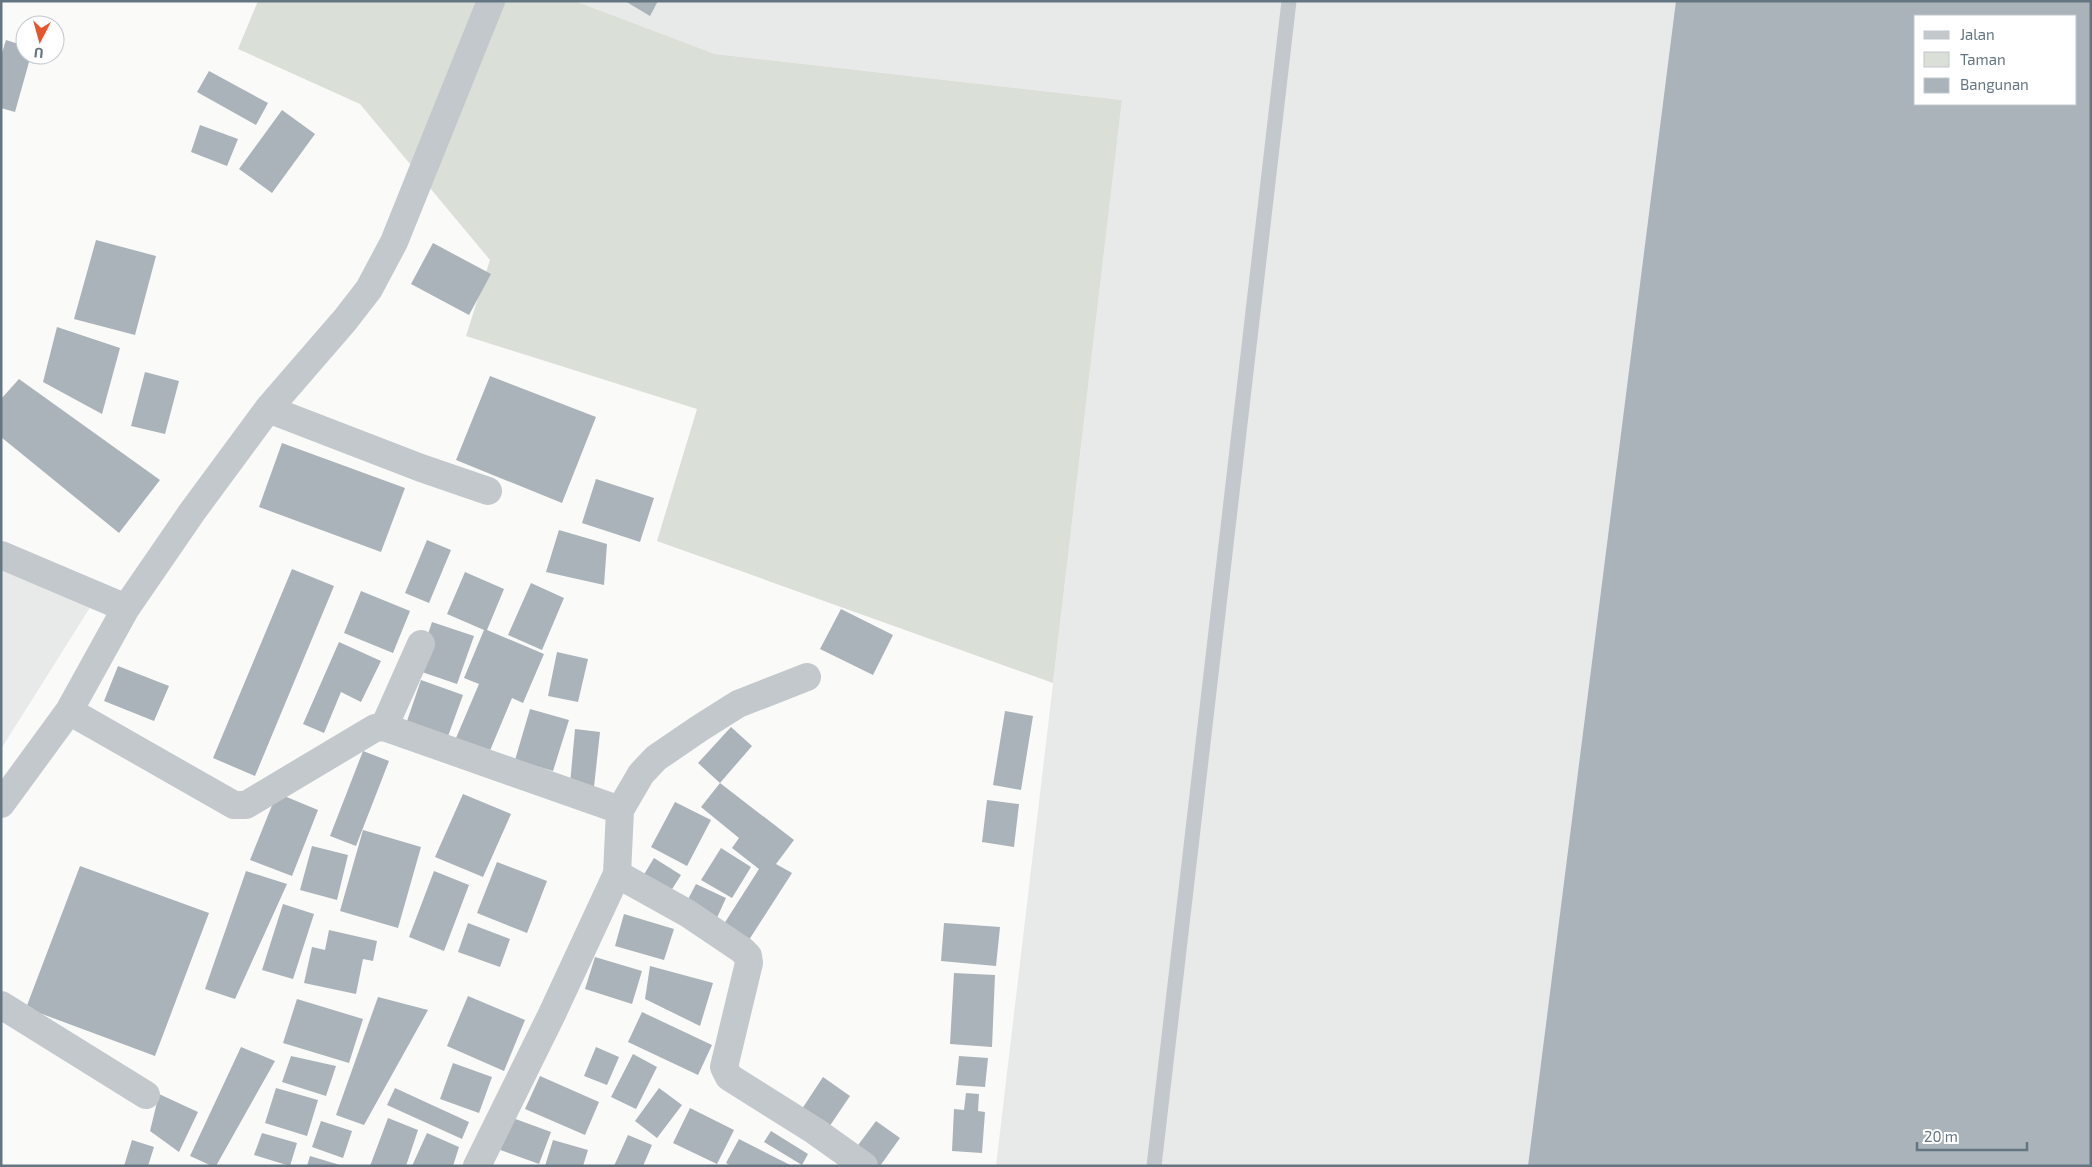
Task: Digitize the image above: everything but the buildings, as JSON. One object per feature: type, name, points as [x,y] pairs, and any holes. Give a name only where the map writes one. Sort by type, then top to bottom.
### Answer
[{"type":"street","points":[[1,804],[68,711],[126,608],[192,512],[268,409],[368,289],[394,242],[492,1]]},
{"type":"street","points":[[268,409],[421,468],[488,491]]},
{"type":"street","points":[[1,555],[126,608]]},
{"type":"street","points":[[384,727],[421,644]]},
{"type":"street","points":[[477,1166],[552,1014],[617,874],[620,810],[641,774],[656,758],[738,704],[807,678]]},
{"type":"street","points":[[68,711],[234,805],[246,805],[375,728],[384,727],[620,810]]},
{"type":"street","points":[[617,874],[687,913],[748,956],[749,963],[724,1067],[726,1072],[729,1077],[815,1131],[864,1166]]},
{"type":"street","points":[[1,1005],[146,1095]]},
{"type":"lane","points":[[1154,1166],[1289,1]]},
{"type":"shaded area","points":[[575,1],[2091,1],[2091,1166],[996,1166],[1122,100],[715,54]]},
{"type":"shaded area","points":[[1,559],[96,598],[1,749]]},
{"type":"green space","points":[[258,1],[575,1],[715,54],[1122,100],[1053,683],[657,541],[697,409],[466,336],[490,260],[360,104],[238,49]]}]
